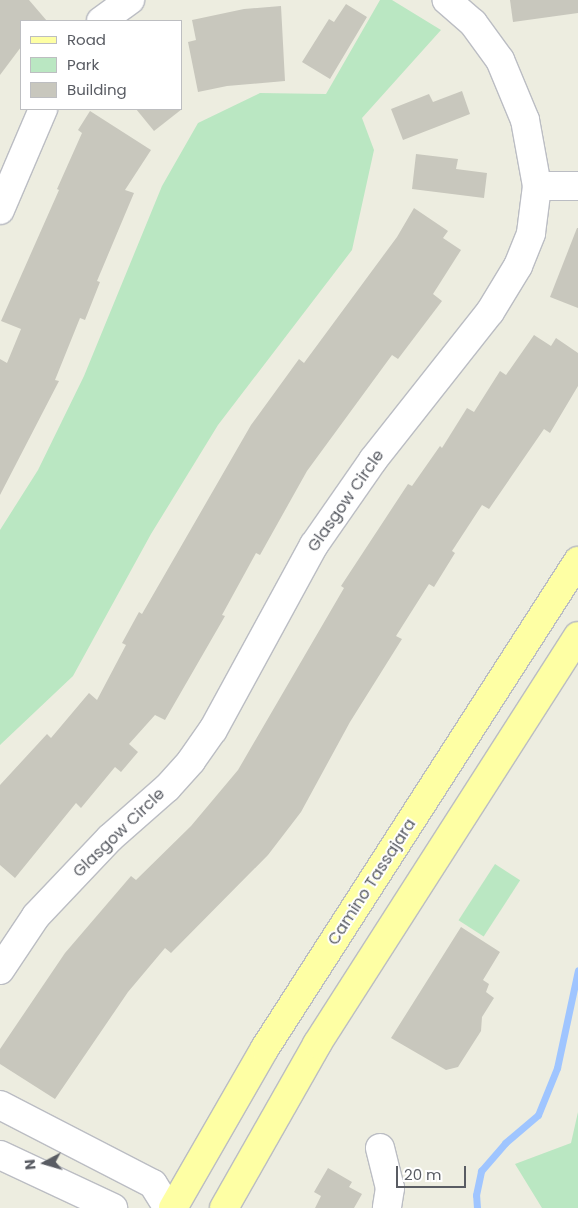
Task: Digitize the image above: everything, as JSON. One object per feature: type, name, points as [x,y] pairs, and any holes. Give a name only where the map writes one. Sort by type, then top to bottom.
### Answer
[{"type":"main road","name":"Camino Tassajara","points":[[173,1208],[265,1048],[578,561]]},
{"type":"main road","points":[[224,1208],[317,1044],[578,636]]},
{"type":"street","points":[[102,20],[130,0]]},
{"type":"street","name":"Glasgow Circle","points":[[0,970],[36,916],[110,838],[167,788],[213,730],[314,545],[373,460],[490,312],[518,266],[531,233],[537,186],[525,120],[500,60],[473,23],[448,0]]},
{"type":"street","points":[[0,210],[43,110]]},
{"type":"street","points":[[537,186],[578,186]]},
{"type":"street","points":[[0,1105],[153,1184],[168,1208]]},
{"type":"street","points":[[380,1148],[390,1188],[387,1208]]},
{"type":"street","points":[[0,1154],[113,1208]]},
{"type":"green space","points":[[380,0],[392,0],[441,30],[362,118],[374,150],[352,250],[218,425],[151,534],[73,676],[0,745],[0,530],[38,470],[84,376],[162,186],[198,123],[260,93],[326,94]]},
{"type":"green space","points":[[495,864],[520,880],[484,937],[459,920]]},
{"type":"green space","points":[[578,1112],[578,1208],[542,1208],[515,1164],[571,1143]]},
{"type":"building","points":[[0,0],[29,0],[46,20],[20,20],[20,48],[0,75]]},
{"type":"building","points":[[510,0],[578,0],[578,13],[513,22]]},
{"type":"building","points":[[346,4],[367,17],[330,79],[302,62],[329,19],[334,22]]},
{"type":"building","points":[[281,6],[285,81],[227,86],[198,92],[188,42],[196,40],[192,20],[244,9]]},
{"type":"building","points":[[462,91],[470,114],[403,140],[391,109],[429,94],[433,102]]},
{"type":"building","points":[[137,110],[181,110],[154,131]]},
{"type":"building","points":[[90,111],[151,150],[125,190],[134,193],[97,281],[100,282],[85,320],[80,318],[55,380],[59,381],[0,495],[0,359],[7,363],[21,329],[1,321],[82,133],[78,130]]},
{"type":"building","points":[[416,154],[458,159],[456,169],[487,173],[484,198],[412,189]]},
{"type":"building","points":[[414,208],[448,231],[443,238],[461,250],[433,294],[442,301],[398,359],[392,355],[307,471],[260,555],[256,553],[222,615],[225,616],[165,720],[155,715],[129,744],[138,752],[121,772],[115,767],[81,808],[76,803],[15,878],[0,865],[0,785],[47,734],[51,738],[89,693],[97,700],[126,645],[122,643],[139,612],[142,614],[251,425],[299,359],[304,363],[397,237]]},
{"type":"building","points":[[578,228],[578,308],[550,297]]},
{"type":"building","points":[[534,335],[551,346],[556,338],[578,353],[578,386],[550,433],[544,429],[489,509],[482,505],[452,551],[455,553],[434,587],[429,584],[396,636],[402,639],[350,722],[301,812],[268,855],[171,953],[165,948],[128,992],[55,1099],[0,1064],[0,1049],[65,953],[131,876],[136,880],[191,826],[238,770],[344,588],[341,586],[408,484],[412,486],[440,446],[442,448],[467,408],[474,412],[500,371],[506,375]]},
{"type":"building","points":[[461,927],[500,952],[483,980],[489,984],[486,992],[494,998],[482,1017],[481,1031],[458,1067],[446,1070],[391,1038]]},
{"type":"building","points":[[328,1168],[352,1182],[349,1187],[362,1194],[354,1208],[315,1208],[321,1196],[314,1192]]},
{"type":"waterway","points":[[477,1208],[476,1195],[481,1171],[505,1143],[538,1115],[557,1068],[578,970]]}]
